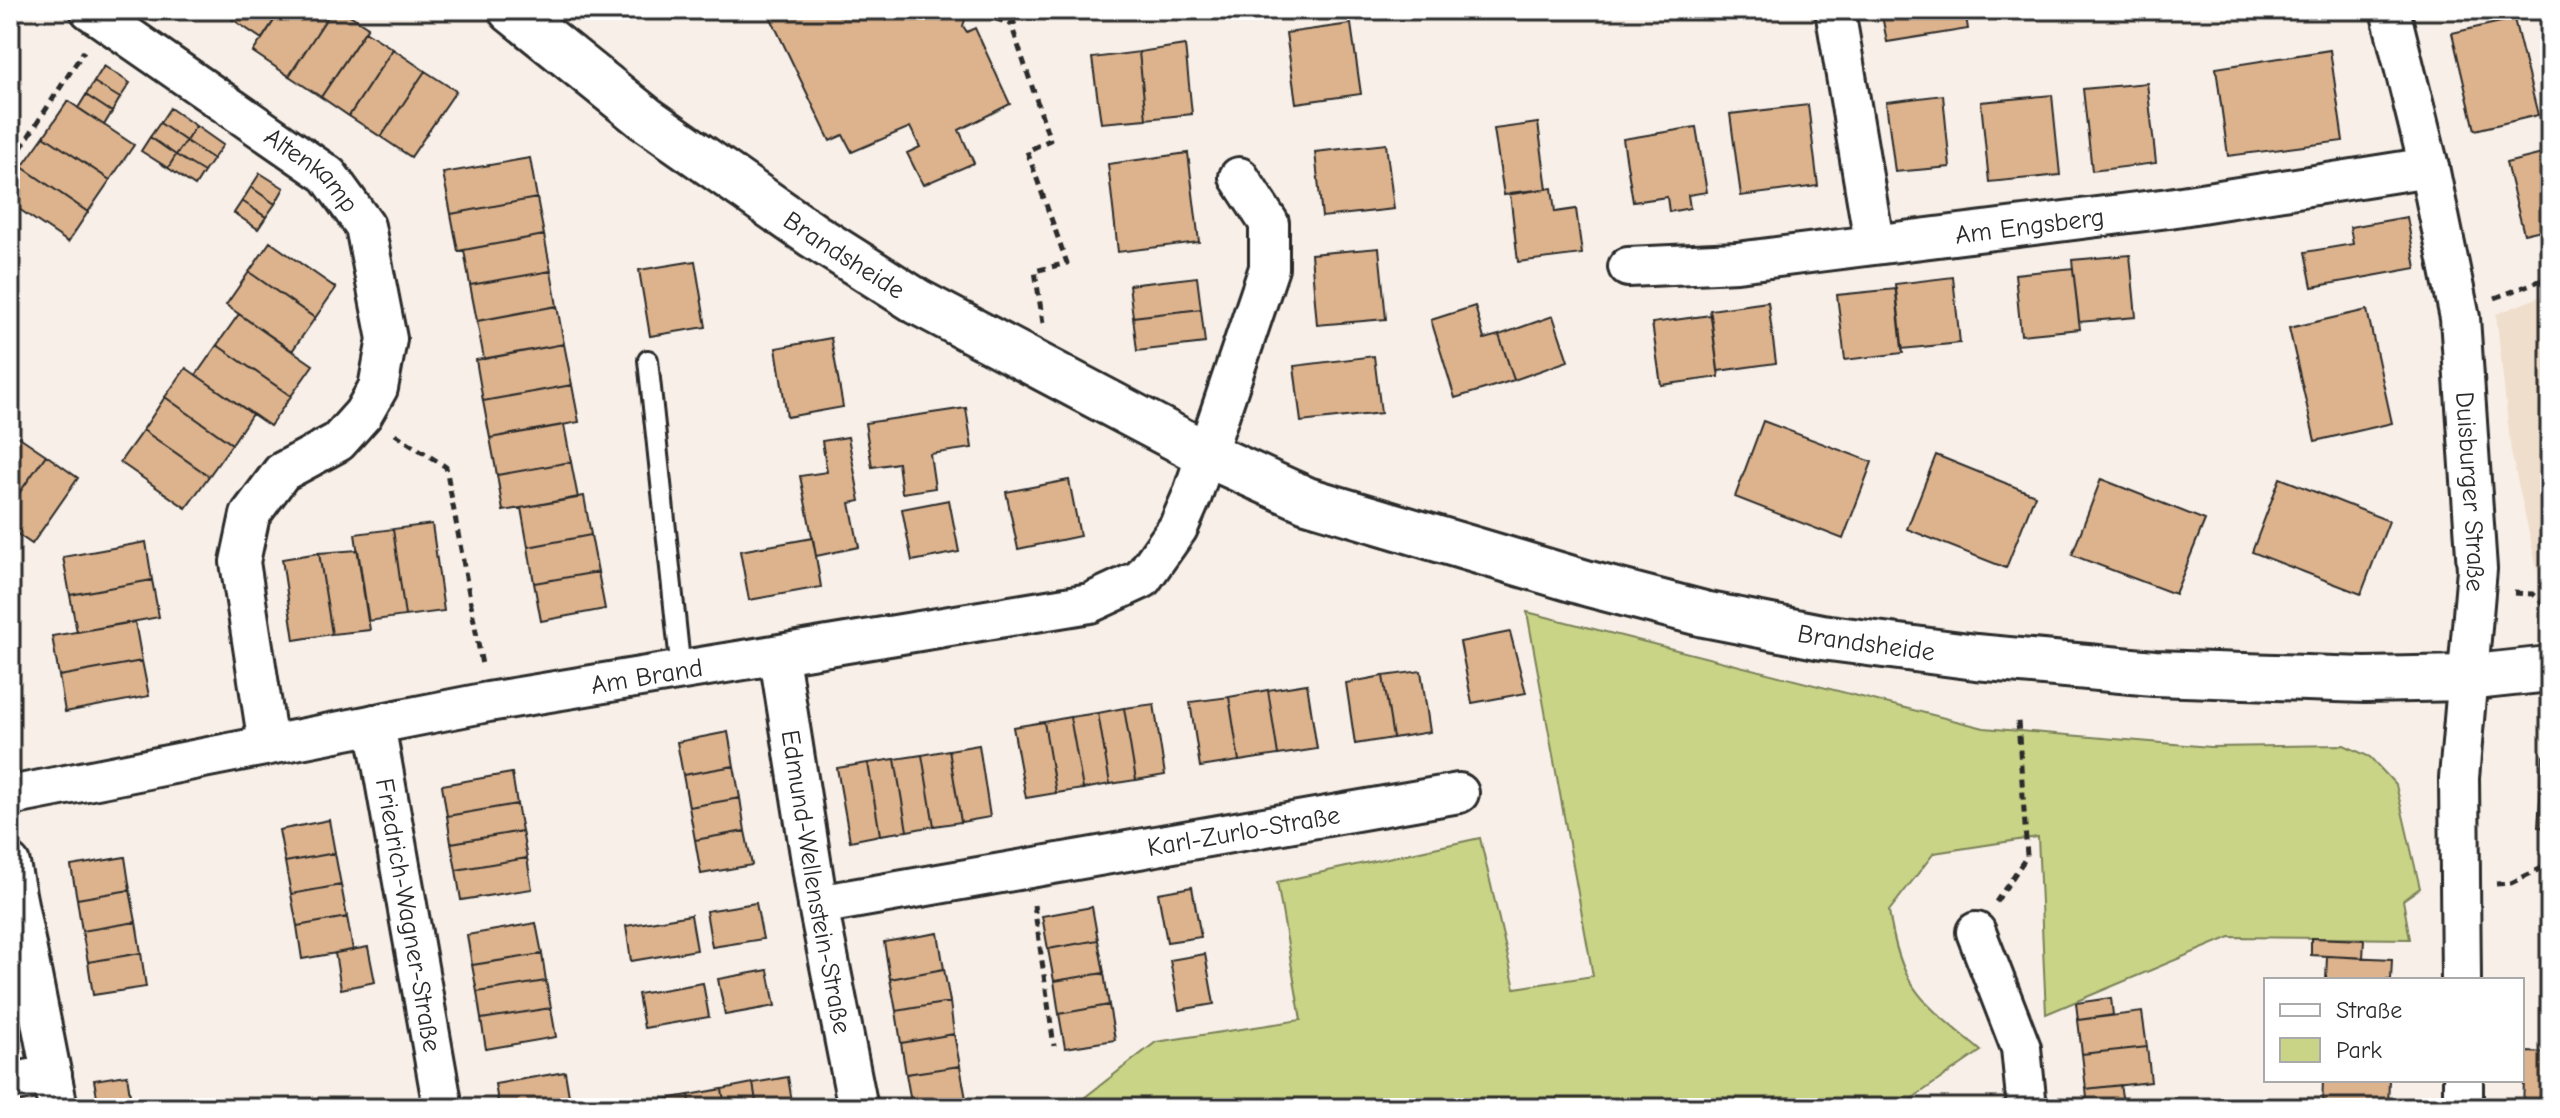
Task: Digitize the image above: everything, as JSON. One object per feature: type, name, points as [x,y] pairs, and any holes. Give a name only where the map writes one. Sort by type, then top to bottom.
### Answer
[{"type":"main road","name":"Brandsheide","points":[[511,10],[645,118],[814,236],[918,302],[1051,375],[1208,455],[1307,500],[1575,580],[1704,614],[1822,637],[1976,657],[2154,673],[2339,680],[2465,678],[2550,669]]},
{"type":"street","points":[[1835,10],[1874,242]]},
{"type":"street","name":"Duisburger Straße","points":[[2390,10],[2458,300],[2477,569],[2465,678],[2459,884],[2461,978]]},
{"type":"street","name":"Altenkamp","points":[[97,15],[328,175],[365,226],[387,339],[378,388],[363,414],[338,442],[282,472],[250,515],[240,562],[268,744]]},
{"type":"street","name":"Am Engsberg","points":[[1628,267],[1737,262],[1874,242],[2169,208],[2429,167]]},
{"type":"street","points":[[1208,455],[1269,268],[1269,223],[1239,177]]},
{"type":"street","name":"Am Brand","points":[[10,796],[488,702],[779,657],[1090,603],[1142,579],[1178,528],[1208,455]]},
{"type":"street","name":"Edmund-Wellenstein-Straße","points":[[779,657],[818,905],[858,1108]]},
{"type":"street","name":"Friedrich-Wagner-Straße","points":[[375,724],[443,1108]]},
{"type":"street","name":"Karl-Zurlo-Straße","points":[[818,905],[1459,793]]},
{"type":"street","points":[[10,864],[55,1092],[10,1083]]},
{"type":"street","points":[[1976,932],[2021,1048],[2027,1108]]},
{"type":"street","points":[[2463,1082],[2463,1108]]},
{"type":"lane","points":[[648,360],[681,672]]},
{"type":"path","points":[[973,10],[1011,24],[1043,10]]},
{"type":"path","points":[[13,160],[97,15]]},
{"type":"path","points":[[1011,24],[1050,140],[1027,151],[1067,263],[1035,271],[1051,375]]},
{"type":"path","points":[[2458,300],[2497,298],[2550,277]]},
{"type":"path","points":[[363,414],[446,467],[488,702]]},
{"type":"path","points":[[1976,932],[2027,856],[2018,721]]},
{"type":"path","points":[[2459,884],[2511,883],[2550,864]]},
{"type":"path","points":[[1029,869],[1054,1046]]},
{"type":"shaded area","points":[[2550,293],[2550,596],[2541,587],[2511,452],[2496,314]]},
{"type":"green space","points":[[1527,612],[1984,728],[2210,747],[2344,745],[2370,757],[2396,785],[2420,888],[2403,900],[2410,939],[2230,937],[2046,1014],[2038,837],[1934,853],[1889,911],[1900,960],[1908,978],[1944,1020],[1981,1051],[1898,1108],[1071,1108],[1156,1042],[1301,1020],[1277,882],[1480,838],[1515,988],[1593,976]]},
{"type":"building","points":[[238,10],[281,10],[262,39],[232,19]]},
{"type":"building","points":[[281,10],[332,10],[289,76],[253,52]]},
{"type":"building","points":[[332,10],[342,10],[368,27],[321,97],[289,76]]},
{"type":"building","points":[[767,10],[968,10],[963,26],[967,32],[975,28],[1010,104],[959,130],[974,163],[923,185],[907,153],[920,147],[910,127],[852,152],[843,135],[830,141]]},
{"type":"building","points":[[1881,10],[1965,10],[1968,29],[1887,42]]},
{"type":"building","points":[[2514,19],[2538,115],[2475,130],[2452,33]]},
{"type":"building","points":[[1351,24],[1361,94],[1296,103],[1286,33]]},
{"type":"building","points":[[365,31],[393,49],[349,116],[321,97]]},
{"type":"building","points":[[1185,45],[1192,114],[1146,119],[1139,52]]},
{"type":"building","points":[[393,49],[425,71],[381,137],[349,116]]},
{"type":"building","points":[[2330,50],[2343,141],[2228,156],[2216,68]]},
{"type":"building","points":[[1139,52],[1146,119],[1101,123],[1092,58]]},
{"type":"building","points":[[104,66],[130,83],[120,98],[94,82]]},
{"type":"building","points":[[425,71],[456,91],[411,157],[381,137]]},
{"type":"building","points":[[94,82],[120,98],[112,112],[86,95]]},
{"type":"building","points":[[2147,83],[2156,163],[2092,171],[2083,89]]},
{"type":"building","points":[[86,95],[112,112],[104,125],[78,108]]},
{"type":"building","points":[[1943,95],[1950,167],[1895,172],[1886,102]]},
{"type":"building","points":[[2052,95],[2060,175],[1989,182],[1981,102]]},
{"type":"building","points":[[68,101],[134,145],[110,180],[44,136]]},
{"type":"building","points":[[1808,105],[1818,186],[1741,196],[1730,114]]},
{"type":"building","points":[[170,108],[196,126],[186,141],[160,123]]},
{"type":"building","points":[[160,123],[186,141],[176,155],[150,137]]},
{"type":"building","points":[[1538,123],[1547,189],[1504,195],[1494,129]]},
{"type":"building","points":[[196,126],[223,145],[213,159],[186,141]]},
{"type":"building","points":[[1696,127],[1707,192],[1688,195],[1690,208],[1669,212],[1667,197],[1633,202],[1623,139]]},
{"type":"building","points":[[44,136],[110,180],[88,212],[22,167]]},
{"type":"building","points":[[150,137],[176,155],[168,168],[141,151]]},
{"type":"building","points":[[186,141],[213,159],[204,172],[176,155]]},
{"type":"building","points":[[1386,144],[1394,209],[1322,217],[1315,152]]},
{"type":"building","points":[[2550,152],[2550,228],[2524,234],[2506,163]]},
{"type":"building","points":[[1188,153],[1199,242],[1118,252],[1108,164]]},
{"type":"building","points":[[176,155],[204,172],[195,186],[168,168]]},
{"type":"building","points":[[530,158],[537,198],[451,214],[443,173]]},
{"type":"building","points":[[22,167],[88,212],[68,242],[10,203],[10,186]]},
{"type":"building","points":[[260,173],[284,188],[275,204],[251,187]]},
{"type":"building","points":[[251,187],[275,204],[266,217],[242,201]]},
{"type":"building","points":[[1552,188],[1555,212],[1576,209],[1582,254],[1518,262],[1510,193]]},
{"type":"building","points":[[537,198],[544,235],[458,251],[451,214]]},
{"type":"building","points":[[242,201],[266,217],[258,229],[234,213]]},
{"type":"building","points":[[2407,217],[2416,268],[2312,287],[2305,252],[2353,244],[2350,227]]},
{"type":"building","points":[[544,235],[551,271],[470,285],[464,250]]},
{"type":"building","points":[[270,242],[336,288],[315,318],[249,272]]},
{"type":"building","points":[[1379,248],[1386,319],[1317,325],[1311,254]]},
{"type":"building","points":[[2130,255],[2136,317],[2079,322],[2072,260]]},
{"type":"building","points":[[695,261],[706,327],[650,336],[639,270]]},
{"type":"building","points":[[2073,268],[2080,329],[2021,335],[2015,274]]},
{"type":"building","points":[[551,271],[557,306],[477,321],[470,285]]},
{"type":"building","points":[[249,272],[315,318],[292,351],[226,305]]},
{"type":"building","points":[[1197,277],[1201,309],[1133,317],[1129,285]]},
{"type":"building","points":[[1953,277],[1960,343],[1902,349],[1895,284]]},
{"type":"building","points":[[1896,289],[1903,353],[1845,360],[1837,295]]},
{"type":"building","points":[[1768,302],[1776,363],[1718,371],[1710,310]]},
{"type":"building","points":[[557,306],[564,344],[484,359],[477,321]]},
{"type":"building","points":[[1475,306],[1484,339],[1499,335],[1514,380],[1455,398],[1431,320]]},
{"type":"building","points":[[1201,309],[1205,343],[1137,351],[1133,317]]},
{"type":"building","points":[[2367,310],[2392,423],[2315,441],[2289,328]]},
{"type":"building","points":[[239,314],[313,365],[291,396],[217,345]]},
{"type":"building","points":[[1711,315],[1719,377],[1661,385],[1652,323]]},
{"type":"building","points":[[1553,316],[1568,361],[1514,380],[1499,335]]},
{"type":"building","points":[[831,338],[843,407],[787,417],[776,348]]},
{"type":"building","points":[[564,344],[572,385],[483,401],[476,360]]},
{"type":"building","points":[[217,345],[291,396],[270,426],[196,375]]},
{"type":"building","points":[[1374,356],[1381,413],[1301,422],[1294,366]]},
{"type":"building","points":[[186,368],[252,414],[232,444],[165,397]]},
{"type":"building","points":[[572,385],[579,422],[490,438],[483,401]]},
{"type":"building","points":[[165,397],[232,444],[209,476],[143,430]]},
{"type":"building","points":[[966,408],[972,448],[930,454],[935,488],[902,493],[898,463],[872,467],[865,423]]},
{"type":"building","points":[[1763,421],[1872,462],[1843,539],[1735,497]]},
{"type":"building","points":[[564,425],[571,462],[497,475],[490,438]]},
{"type":"building","points":[[143,430],[209,476],[186,508],[120,462]]},
{"type":"building","points":[[18,436],[46,455],[10,506],[10,447]]},
{"type":"building","points":[[848,437],[860,501],[850,503],[859,547],[816,556],[800,476],[827,472],[822,441]]},
{"type":"building","points":[[46,455],[78,478],[32,544],[10,529],[10,506]]},
{"type":"building","points":[[1936,455],[2035,495],[2006,568],[1907,529]]},
{"type":"building","points":[[571,462],[578,498],[503,511],[497,475]]},
{"type":"building","points":[[2280,478],[2389,521],[2361,594],[2252,552]]},
{"type":"building","points":[[2101,479],[2205,520],[2175,594],[2072,555]]},
{"type":"building","points":[[1069,480],[1080,536],[1018,549],[1006,492]]},
{"type":"building","points":[[584,496],[591,535],[528,547],[521,508]]},
{"type":"building","points":[[949,500],[959,552],[912,561],[902,509]]},
{"type":"building","points":[[432,524],[444,611],[405,616],[393,529]]},
{"type":"building","points":[[393,529],[405,616],[368,621],[355,534]]},
{"type":"building","points":[[591,535],[598,572],[534,583],[528,547]]},
{"type":"building","points":[[813,538],[821,587],[749,600],[740,551]]},
{"type":"building","points":[[146,542],[152,580],[70,595],[63,557]]},
{"type":"building","points":[[358,550],[370,630],[332,634],[319,553]]},
{"type":"building","points":[[319,553],[332,634],[294,640],[282,559]]},
{"type":"building","points":[[598,572],[605,609],[541,621],[534,583]]},
{"type":"building","points":[[152,580],[159,617],[77,632],[70,595]]},
{"type":"building","points":[[135,622],[142,661],[59,676],[52,636]]},
{"type":"building","points":[[1510,632],[1526,693],[1472,703],[1460,642]]},
{"type":"building","points":[[142,661],[149,696],[65,712],[59,676]]},
{"type":"building","points":[[1421,671],[1430,732],[1393,738],[1383,676]]},
{"type":"building","points":[[1383,676],[1393,738],[1355,744],[1346,683]]},
{"type":"building","points":[[1307,684],[1317,749],[1278,755],[1268,690]]},
{"type":"building","points":[[1268,690],[1278,755],[1239,761],[1229,697]]},
{"type":"building","points":[[1229,697],[1239,761],[1200,767],[1190,702]]},
{"type":"building","points":[[1154,704],[1165,775],[1136,780],[1124,708]]},
{"type":"building","points":[[1124,708],[1136,780],[1110,784],[1098,713]]},
{"type":"building","points":[[1098,713],[1110,784],[1083,789],[1070,717]]},
{"type":"building","points":[[1070,717],[1083,789],[1056,793],[1044,722]]},
{"type":"building","points":[[1044,722],[1056,793],[1026,798],[1013,727]]},
{"type":"building","points":[[728,732],[734,766],[683,775],[677,742]]},
{"type":"building","points":[[979,745],[990,817],[961,822],[949,750]]},
{"type":"building","points":[[949,750],[961,822],[934,826],[922,755]]},
{"type":"building","points":[[922,755],[934,826],[907,831],[895,759]]},
{"type":"building","points":[[2543,756],[2550,756],[2550,828],[2538,827]]},
{"type":"building","points":[[895,759],[907,831],[880,835],[868,763]]},
{"type":"building","points":[[868,763],[880,835],[850,841],[837,768]]},
{"type":"building","points":[[734,766],[740,798],[689,807],[683,775]]},
{"type":"building","points":[[512,773],[517,804],[447,816],[442,785]]},
{"type":"building","points":[[740,798],[745,831],[695,840],[689,807]]},
{"type":"building","points":[[517,804],[522,831],[451,843],[447,816]]},
{"type":"building","points":[[329,820],[335,853],[285,862],[279,830]]},
{"type":"building","points":[[522,831],[527,858],[456,870],[451,843]]},
{"type":"building","points":[[745,831],[752,865],[701,874],[695,840]]},
{"type":"building","points":[[335,853],[341,885],[291,894],[285,862]]},
{"type":"building","points":[[125,857],[130,890],[77,899],[71,866]]},
{"type":"building","points":[[527,858],[532,889],[461,900],[456,870]]},
{"type":"building","points":[[341,885],[347,917],[297,926],[291,894]]},
{"type":"building","points":[[1192,887],[1201,937],[1167,942],[1158,893]]},
{"type":"building","points":[[130,890],[136,922],[82,931],[77,899]]},
{"type":"building","points":[[756,903],[763,939],[712,947],[706,911]]},
{"type":"building","points":[[1092,907],[1098,940],[1048,949],[1042,916]]},
{"type":"building","points":[[691,915],[697,950],[631,961],[626,926]]},
{"type":"building","points":[[347,917],[353,950],[302,959],[297,926]]},
{"type":"building","points":[[136,922],[141,953],[88,962],[82,931]]},
{"type":"building","points":[[536,923],[542,954],[472,965],[467,935]]},
{"type":"building","points":[[938,933],[944,969],[890,979],[884,942]]},
{"type":"building","points":[[2311,938],[2364,940],[2363,958],[2311,955]]},
{"type":"building","points":[[1098,940],[1104,973],[1054,981],[1048,949]]},
{"type":"building","points":[[368,947],[375,982],[341,989],[335,953]]},
{"type":"building","points":[[141,953],[146,987],[93,995],[88,962]]},
{"type":"building","points":[[542,954],[546,981],[477,992],[472,965]]},
{"type":"building","points":[[1205,954],[1214,1004],[1179,1010],[1170,960]]},
{"type":"building","points":[[2327,956],[2392,959],[2391,978],[2326,978]]},
{"type":"building","points":[[944,969],[950,1002],[896,1011],[890,979]]},
{"type":"building","points":[[768,970],[775,1006],[725,1015],[718,979]]},
{"type":"building","points":[[1104,973],[1109,1005],[1059,1014],[1054,981]]},
{"type":"building","points":[[546,981],[551,1008],[481,1019],[477,992]]},
{"type":"building","points":[[703,983],[709,1017],[644,1028],[638,994]]},
{"type":"building","points":[[2111,998],[2113,1015],[2078,1020],[2076,1003]]},
{"type":"building","points":[[950,1002],[954,1034],[901,1043],[896,1011]]},
{"type":"building","points":[[1109,1005],[1115,1040],[1065,1048],[1059,1014]]},
{"type":"building","points":[[551,1008],[556,1037],[486,1049],[481,1019]]},
{"type":"building","points":[[2142,1012],[2147,1047],[2082,1054],[2078,1020]]},
{"type":"building","points":[[954,1034],[960,1066],[906,1074],[901,1043]]},
{"type":"building","points":[[2147,1047],[2151,1082],[2086,1089],[2082,1054]]},
{"type":"building","points":[[2525,1052],[2550,1053],[2550,1108],[2523,1108]]},
{"type":"building","points":[[960,1066],[966,1099],[912,1108],[906,1074]]},
{"type":"building","points":[[565,1072],[570,1102],[535,1108],[499,1108],[495,1084]]},
{"type":"building","points":[[127,1075],[132,1108],[99,1108],[94,1080]]},
{"type":"building","points":[[788,1077],[793,1108],[757,1108],[753,1083]]},
{"type":"building","points":[[2323,1082],[2389,1082],[2388,1108],[2322,1108]]},
{"type":"building","points":[[753,1083],[757,1108],[725,1108],[722,1089]]},
{"type":"building","points":[[2120,1085],[2123,1102],[2088,1107],[2086,1089]]},
{"type":"building","points":[[722,1089],[725,1108],[691,1108],[689,1095]]},
{"type":"building","points":[[689,1095],[691,1108],[655,1108],[654,1101]]},
{"type":"building","points":[[570,1102],[571,1108],[535,1108]]}]
